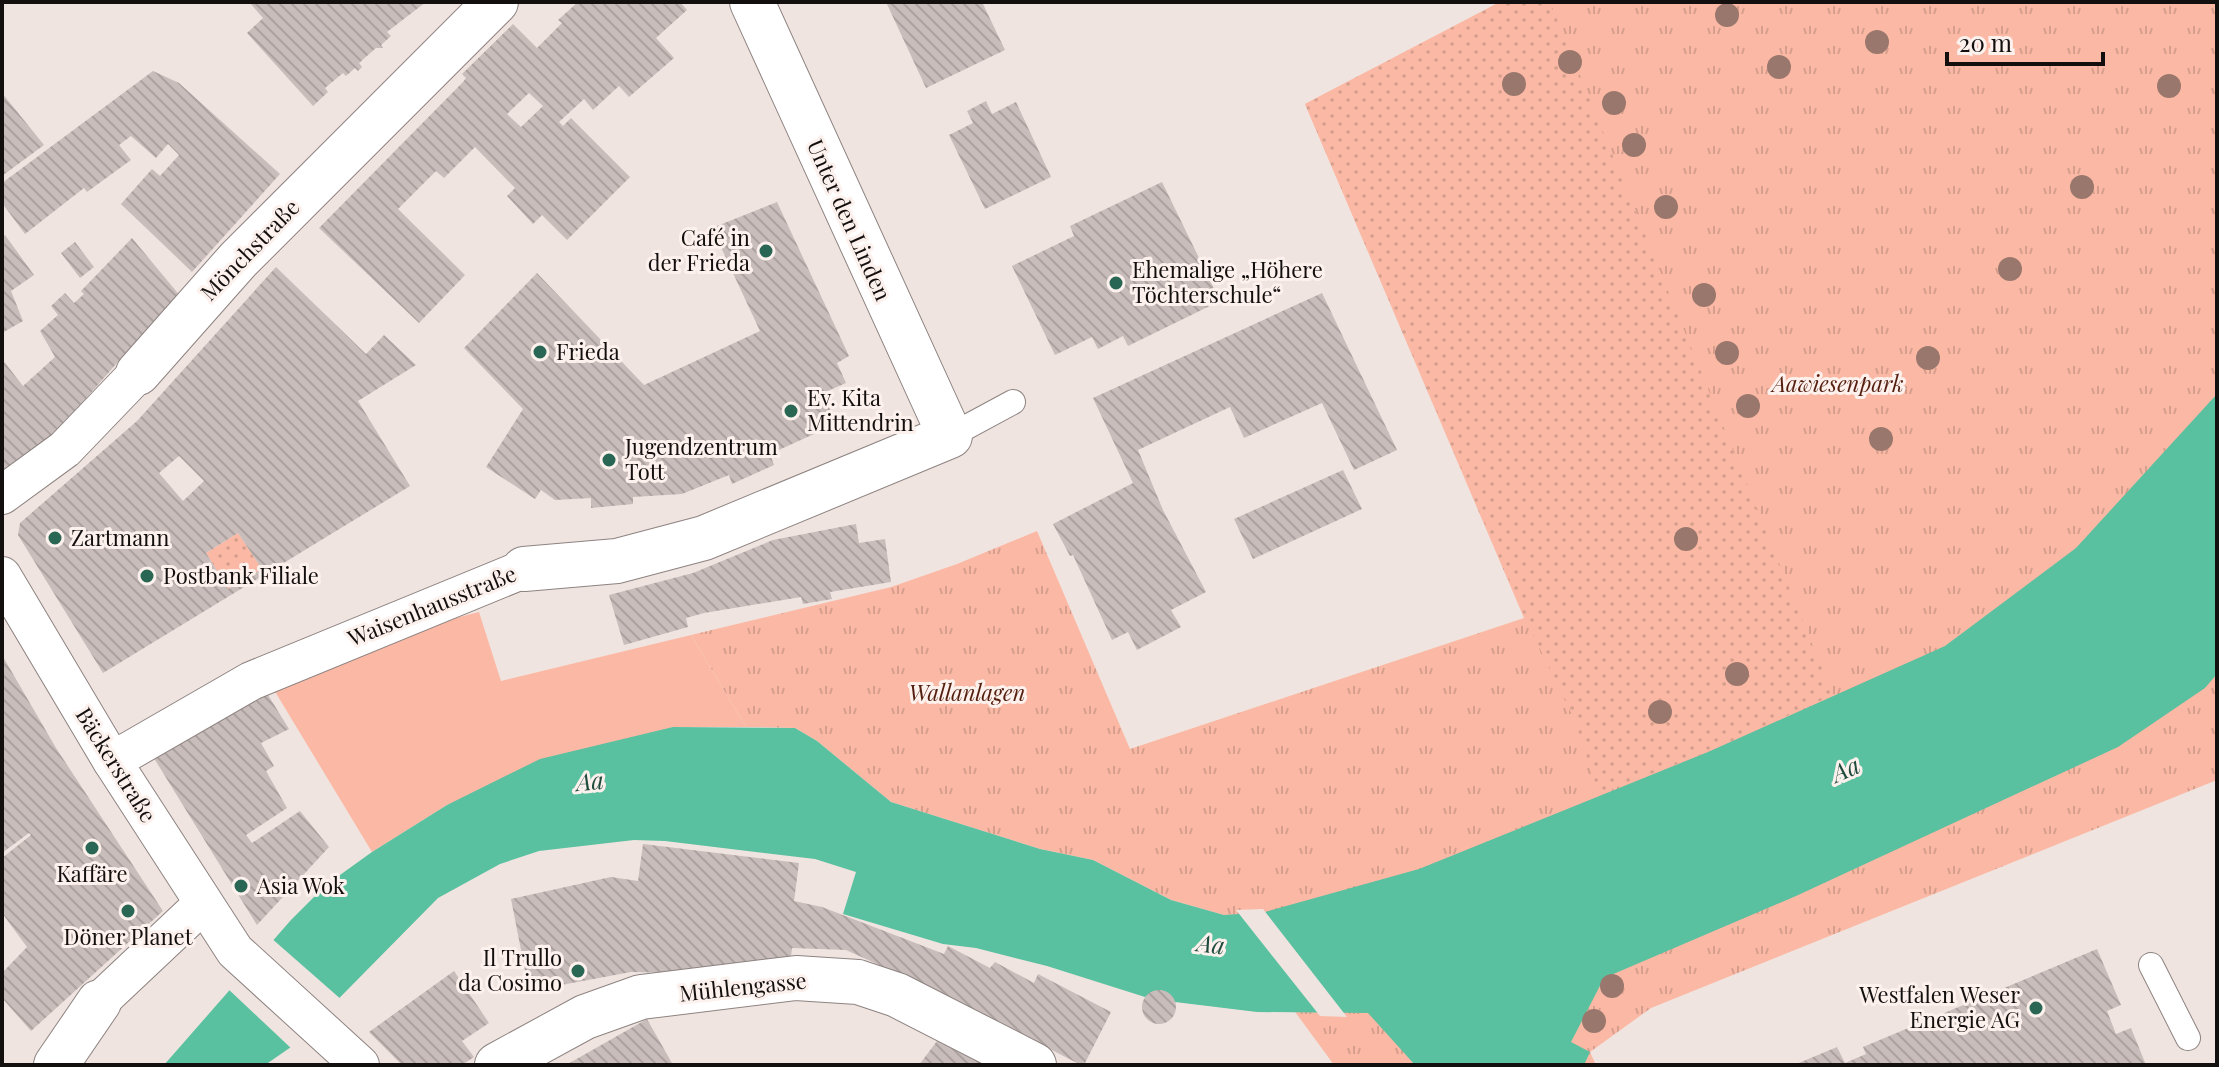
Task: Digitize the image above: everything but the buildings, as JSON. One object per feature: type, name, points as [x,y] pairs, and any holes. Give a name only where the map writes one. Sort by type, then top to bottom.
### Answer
[{"type":"street","name":"Mönchstraße","points":[[2,495],[65,449],[138,373],[238,260],[496,2]]},
{"type":"street","name":"Unter den Linden","points":[[752,2],[950,436]]},
{"type":"street","name":"Waisenhausstraße","points":[[112,761],[251,681],[524,569],[617,561],[704,538],[950,436]]},
{"type":"street","name":"Bäckerstraße","points":[[2,576],[112,761],[235,951],[360,1065]]},
{"type":"street","points":[[56,1065],[99,1002],[203,904]]},
{"type":"street","name":"Mühlengasse","points":[[497,1065],[585,1017],[641,997],[796,978],[858,982],[897,995],[1034,1065]]},
{"type":"lane","points":[[950,436],[1013,402]]},
{"type":"lane","points":[[2151,965],[2188,1038]]},
{"type":"green space","name":"Aawiesenpark","points":[[1500,2],[2217,2],[2217,780],[1651,1008],[1590,1052],[1596,1065],[1334,1065],[1224,915],[1171,900],[1093,860],[1040,849],[891,802],[817,741],[795,728],[746,727],[691,635],[891,587],[1037,531],[1130,749],[1524,618],[1305,104]]},
{"type":"green space","points":[[1500,2],[1548,2],[1555,14],[1833,695],[1708,752],[1599,794],[1575,721],[1525,618],[1305,104]]},
{"type":"green space","points":[[238,533],[262,569],[228,589],[206,553]]},
{"type":"green space","points":[[479,612],[501,681],[691,635],[746,727],[673,727],[447,805],[372,852],[271,685],[413,629]]},
{"type":"water","name":"Aa","points":[[2217,394],[2217,674],[2205,688],[2118,747],[1796,896],[1604,978],[1571,1042],[1590,1052],[1584,1065],[1415,1065],[1368,1013],[1257,1012],[1175,1002],[1161,990],[1145,997],[1047,966],[976,948],[943,944],[843,914],[856,872],[815,859],[634,840],[539,851],[500,864],[438,898],[291,1047],[265,1065],[164,1065],[291,920],[326,885],[372,852],[447,805],[540,759],[673,727],[795,728],[817,741],[891,802],[1040,849],[1093,860],[1171,900],[1224,915],[1265,912],[1419,869],[1708,752],[1945,646],[2076,548]]},
{"type":"pier","points":[[1263,909],[1347,1017],[1320,1016],[1236,910]]},
{"type":"pier","points":[[270,937],[343,1001],[293,1050],[226,987]]},
{"type":"place","name":"Café in der Frieda","points":[[766,251]]},
{"type":"place","name":"Ehemalige „Höhere Töchterschule“","points":[[1116,283]]},
{"type":"place","name":"Frieda","points":[[540,352]]},
{"type":"place","name":"Ev. Kita Mittendrin","points":[[791,411]]},
{"type":"place","name":"Jugendzentrum Tott","points":[[609,460]]},
{"type":"place","name":"Zartmann","points":[[55,538]]},
{"type":"place","name":"Postbank Filiale","points":[[147,576]]},
{"type":"place","name":"Kaffäre","points":[[92,848]]},
{"type":"place","name":"Asia Wok","points":[[241,886]]},
{"type":"place","name":"Döner Planet","points":[[128,911]]},
{"type":"place","name":"Il Trullo da Cosimo","points":[[578,971]]},
{"type":"place","name":"Westfalen Weser Energie AG","points":[[2036,1008]]},
{"type":"park label","name":"Wallanlagen","points":[[967,693]]}]
